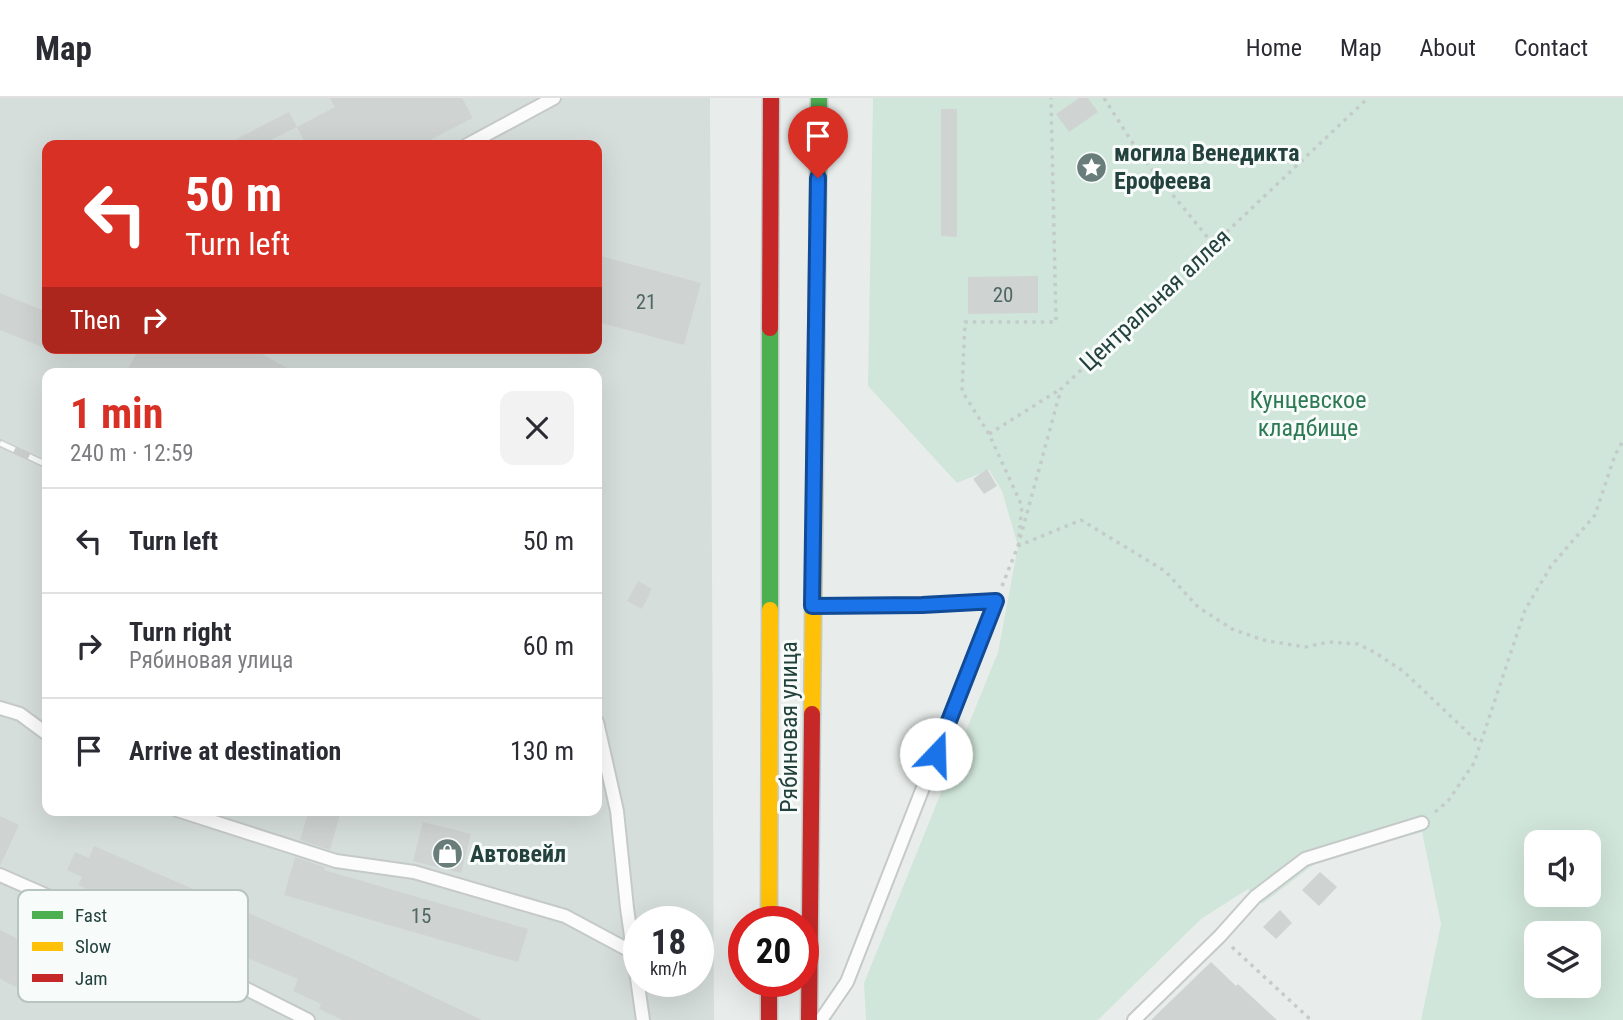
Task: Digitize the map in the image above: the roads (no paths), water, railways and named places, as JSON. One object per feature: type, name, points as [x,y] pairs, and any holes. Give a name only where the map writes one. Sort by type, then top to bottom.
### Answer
[{"type":"main road","name":"Рябиновая улица","points":[[769,906],[771,98]]},
{"type":"main road","name":"Рябиновая улица","points":[[809,1020],[819,98]]},
{"type":"main road","points":[[769,997],[769,1020]]},
{"type":"lane","points":[[476,140],[554,98]]},
{"type":"lane","points":[[812,606],[996,601],[847,982],[821,1020]]},
{"type":"lane","points":[[0,708],[20,714],[42,730]]},
{"type":"lane","points":[[602,744],[617,811],[627,906]]},
{"type":"lane","points":[[196,816],[335,861],[414,872],[565,916],[623,947]]},
{"type":"lane","points":[[1134,1020],[1220,936],[1255,897],[1305,859],[1422,823]]},
{"type":"lane","points":[[0,875],[34,890]]},
{"type":"lane","points":[[248,990],[308,1020]]},
{"type":"lane","points":[[640,997],[643,1020]]},
{"type":"railway","points":[[0,443],[42,463]]},
{"type":"place","name":"могила Венедикта Ерофеева","points":[[1091,167]]},
{"type":"place","name":"Автовейл","points":[[447,854]]},
{"type":"park label","name":"Кунцевское кладбище","points":[[1308,414]]}]
